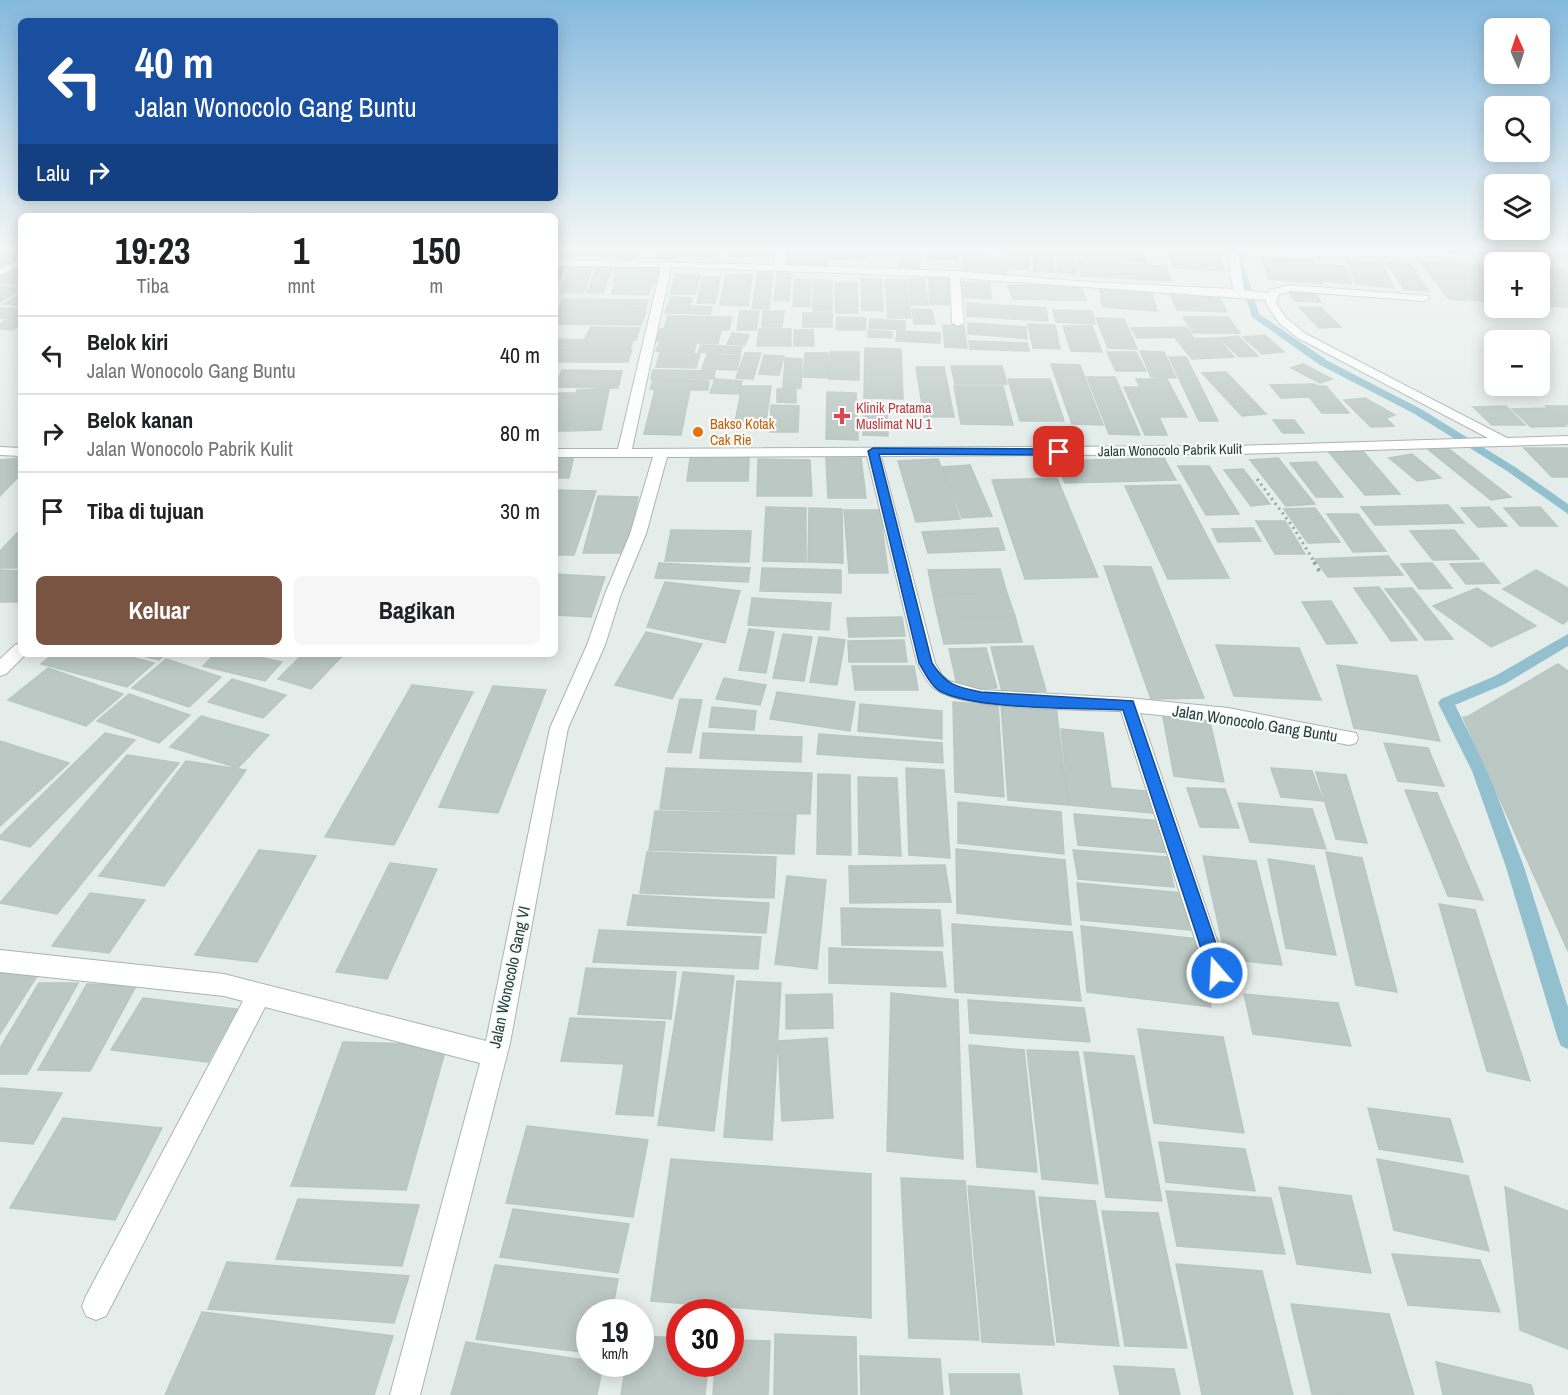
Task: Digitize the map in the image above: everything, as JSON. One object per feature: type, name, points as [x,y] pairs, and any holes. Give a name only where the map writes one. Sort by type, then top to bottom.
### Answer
[{"type":"street","points":[[624,452],[656,313]]},
{"type":"street","points":[[957,313],[958,323]]},
{"type":"street","points":[[1278,313],[1283,321],[1302,336],[1499,442]]},
{"type":"street","name":"Jalan Wonocolo Pabrik Kulit","points":[[558,453],[1235,450],[1568,440]]},
{"type":"street","points":[[0,451],[18,452]]},
{"type":"street","name":"Jalan Wonocolo Gang Buntu","points":[[873,451],[916,627],[926,663],[936,680],[956,692],[981,698],[1128,705],[1228,715],[1349,738]]},
{"type":"street","name":"Jalan Wonocolo Gang VI","points":[[0,962],[224,985],[495,1055],[559,728],[596,645],[613,594],[638,534],[661,454]]},
{"type":"street","points":[[0,670],[18,652]]},
{"type":"street","points":[[1128,705],[1217,973]]},
{"type":"street","points":[[96,1306],[259,995]]},
{"type":"street","points":[[405,1395],[495,1055]]},
{"type":"path","points":[[1235,450],[1293,527],[1320,572]]},
{"type":"building","points":[[0,313],[18,313],[18,327],[12,330],[0,329],[0,324],[8,319],[0,318]]},
{"type":"building","points":[[558,313],[645,313],[641,325],[558,324]]},
{"type":"building","points":[[740,313],[759,313],[756,330],[737,330]]},
{"type":"building","points":[[763,313],[784,313],[782,327],[762,327]]},
{"type":"building","points":[[803,313],[832,313],[832,327],[803,327]]},
{"type":"building","points":[[888,313],[910,313],[911,318],[888,318]]},
{"type":"building","points":[[913,313],[933,313],[935,324],[914,324]]},
{"type":"building","points":[[967,313],[1047,313],[1048,321],[967,316]]},
{"type":"building","points":[[1054,313],[1092,313],[1095,324],[1056,322]]},
{"type":"building","points":[[1305,313],[1326,313],[1341,327],[1319,328]]},
{"type":"building","points":[[668,316],[732,317],[729,330],[664,329]]},
{"type":"building","points":[[837,317],[866,318],[865,330],[836,330]]},
{"type":"building","points":[[1183,317],[1228,317],[1240,333],[1193,333]]},
{"type":"building","points":[[1096,318],[1124,319],[1137,349],[1108,348]]},
{"type":"building","points":[[870,319],[905,321],[905,330],[869,328]]},
{"type":"building","points":[[968,323],[997,325],[997,336],[968,334]]},
{"type":"building","points":[[1028,324],[1055,325],[1060,349],[1033,348]]},
{"type":"building","points":[[943,325],[964,326],[967,348],[945,347]]},
{"type":"building","points":[[997,325],[1026,327],[1027,339],[997,336]]},
{"type":"building","points":[[1063,326],[1092,326],[1102,352],[1071,351]]},
{"type":"building","points":[[591,327],[640,328],[636,340],[585,338]]},
{"type":"building","points":[[1186,327],[1193,337],[1137,338],[1131,328]]},
{"type":"building","points":[[660,329],[721,331],[718,344],[655,341]]},
{"type":"building","points":[[759,329],[791,329],[791,346],[757,346]]},
{"type":"building","points":[[794,330],[813,330],[814,346],[794,346]]},
{"type":"building","points":[[868,330],[892,332],[892,338],[868,337]]},
{"type":"building","points":[[897,331],[940,333],[940,343],[896,341]]},
{"type":"building","points":[[732,333],[749,335],[745,345],[727,344]]},
{"type":"building","points":[[1265,335],[1284,352],[1262,354],[1243,337]]},
{"type":"building","points":[[1238,336],[1258,356],[1239,357],[1220,338]]},
{"type":"building","points":[[1218,338],[1234,357],[1192,359],[1176,339]]},
{"type":"building","points":[[558,339],[633,341],[630,349],[558,347]]},
{"type":"building","points":[[969,341],[1027,343],[1029,351],[970,349]]},
{"type":"building","points":[[659,343],[696,344],[694,353],[656,351]]},
{"type":"building","points":[[701,345],[742,347],[740,354],[698,352]]},
{"type":"building","points":[[865,348],[901,349],[903,399],[864,398]]},
{"type":"building","points":[[558,349],[632,349],[628,362],[558,362]]},
{"type":"building","points":[[1140,351],[1164,352],[1176,378],[1151,377]]},
{"type":"building","points":[[830,352],[859,352],[859,380],[829,379]]},
{"type":"building","points":[[1107,352],[1136,352],[1146,371],[1116,371]]},
{"type":"building","points":[[660,353],[700,354],[696,368],[656,367]]},
{"type":"building","points":[[745,353],[761,353],[753,379],[736,378]]},
{"type":"building","points":[[805,353],[828,353],[828,378],[803,377]]},
{"type":"building","points":[[707,354],[740,356],[737,370],[702,369]]},
{"type":"building","points":[[764,355],[784,356],[779,375],[759,374]]},
{"type":"building","points":[[1169,357],[1186,357],[1218,421],[1199,421]]},
{"type":"building","points":[[785,358],[802,359],[801,388],[783,388]]},
{"type":"building","points":[[1051,364],[1080,365],[1103,425],[1072,424]]},
{"type":"building","points":[[1303,364],[1332,379],[1320,383],[1291,368]]},
{"type":"building","points":[[951,366],[1002,366],[1007,384],[955,384]]},
{"type":"building","points":[[916,367],[944,367],[954,417],[924,417]]},
{"type":"building","points":[[562,370],[622,371],[618,388],[558,387]]},
{"type":"building","points":[[653,370],[715,371],[714,379],[651,379]]},
{"type":"building","points":[[1226,372],[1266,414],[1242,416],[1202,373]]},
{"type":"building","points":[[1087,377],[1115,377],[1140,435],[1109,434]]},
{"type":"building","points":[[715,379],[742,381],[739,394],[710,393]]},
{"type":"building","points":[[1008,379],[1050,379],[1064,421],[1020,421]]},
{"type":"building","points":[[1136,379],[1167,379],[1187,417],[1159,417],[1167,435],[1145,435],[1124,387],[1140,387]]},
{"type":"building","points":[[653,380],[709,381],[708,390],[690,390],[681,435],[644,434],[655,390],[650,389]]},
{"type":"building","points":[[1315,384],[1326,386],[1349,413],[1322,413],[1309,397],[1281,398],[1270,385]]},
{"type":"building","points":[[742,386],[771,386],[766,423],[735,422]]},
{"type":"building","points":[[954,386],[1003,386],[1013,425],[961,424]]},
{"type":"building","points":[[609,389],[601,430],[567,431],[577,390]]},
{"type":"building","points":[[777,389],[796,389],[796,403],[777,402]]},
{"type":"building","name":"Klinik Pratama Muslimat NU 1","points":[[827,392],[856,393],[858,440],[826,439]]},
{"type":"building","points":[[558,393],[576,393],[567,431],[558,431]]},
{"type":"building","points":[[1365,398],[1395,415],[1386,418],[1394,426],[1371,427],[1344,400]]},
{"type":"building","points":[[771,405],[799,406],[798,432],[770,432]]},
{"type":"building","points":[[1506,406],[1525,425],[1492,425],[1473,407]]},
{"type":"building","points":[[1546,406],[1568,406],[1568,424],[1566,424]]},
{"type":"building","points":[[863,407],[887,407],[888,436],[863,435]]},
{"type":"building","points":[[1546,408],[1566,426],[1531,427],[1512,409]]},
{"type":"building","points":[[1273,420],[1294,420],[1304,433],[1283,433]]},
{"type":"building","points":[[1444,445],[1511,497],[1491,500],[1425,447]]},
{"type":"building","points":[[1524,448],[1568,448],[1568,477],[1552,477]]},
{"type":"building","points":[[1361,449],[1400,494],[1365,495],[1327,450]]},
{"type":"building","points":[[1412,454],[1441,478],[1417,481],[1389,458]]},
{"type":"building","points":[[558,455],[574,455],[569,478],[558,478]]},
{"type":"building","points":[[18,458],[18,477],[0,496],[0,460]]},
{"type":"building","points":[[690,458],[749,458],[748,481],[687,481]]},
{"type":"building","points":[[826,458],[861,458],[866,498],[828,498]]},
{"type":"building","points":[[1164,458],[1176,480],[1065,483],[1056,461]]},
{"type":"building","points":[[1278,458],[1315,504],[1286,506],[1250,460]]},
{"type":"building","points":[[758,459],[810,460],[812,496],[757,496]]},
{"type":"building","points":[[938,459],[960,519],[916,522],[898,461]]},
{"type":"building","points":[[1316,462],[1343,497],[1316,497],[1290,463]]},
{"type":"building","points":[[970,465],[992,516],[962,518],[942,467]]},
{"type":"building","points":[[1178,466],[1209,466],[1239,514],[1206,515]]},
{"type":"building","points":[[1243,469],[1270,504],[1251,506],[1224,470]]},
{"type":"building","points":[[1057,478],[1098,577],[1025,579],[992,480]]},
{"type":"building","points":[[1180,485],[1229,578],[1168,579],[1125,486]]},
{"type":"building","points":[[558,490],[596,491],[574,555],[558,555]]},
{"type":"building","points":[[598,496],[638,497],[626,553],[583,553]]},
{"type":"building","points":[[1448,505],[1464,523],[1375,525],[1361,507]]},
{"type":"building","points":[[766,507],[806,508],[806,562],[763,561]]},
{"type":"building","points":[[1489,507],[1507,526],[1478,527],[1461,508]]},
{"type":"building","points":[[1540,507],[1557,526],[1520,526],[1504,508]]},
{"type":"building","points":[[809,508],[842,509],[843,563],[808,562]]},
{"type":"building","points":[[1315,508],[1340,542],[1308,543],[1284,509]]},
{"type":"building","points":[[844,510],[880,510],[888,573],[849,573]]},
{"type":"building","points":[[1327,514],[1358,514],[1386,551],[1353,552]]},
{"type":"building","points":[[1256,521],[1285,521],[1305,554],[1275,554]]},
{"type":"building","points":[[998,528],[1005,550],[928,553],[922,532]]},
{"type":"building","points":[[1253,528],[1261,541],[1218,542],[1212,529]]},
{"type":"building","points":[[671,530],[751,531],[749,562],[665,561]]},
{"type":"building","points":[[1454,530],[1479,559],[1433,560],[1410,531]]},
{"type":"building","points":[[18,533],[18,568],[0,568],[0,551]]},
{"type":"building","points":[[1388,556],[1403,575],[1328,577],[1315,559]]},
{"type":"building","points":[[659,563],[750,568],[748,582],[655,578]]},
{"type":"building","points":[[1432,563],[1452,588],[1419,589],[1401,564]]},
{"type":"building","points":[[1483,563],[1500,583],[1466,584],[1450,564]]},
{"type":"building","points":[[1104,566],[1151,567],[1204,698],[1151,699]]},
{"type":"building","points":[[762,568],[841,570],[841,593],[760,591]]},
{"type":"building","points":[[1000,569],[1007,593],[933,595],[928,570]]},
{"type":"building","points":[[0,570],[18,571],[18,602],[0,602]]},
{"type":"building","points":[[1536,570],[1568,588],[1568,620],[1563,624],[1503,589]]},
{"type":"building","points":[[558,574],[605,577],[591,617],[558,615]]},
{"type":"building","points":[[665,582],[740,591],[725,643],[647,627]]},
{"type":"building","points":[[1379,587],[1417,640],[1391,641],[1354,588]]},
{"type":"building","points":[[1412,588],[1453,639],[1425,640],[1385,589]]},
{"type":"building","points":[[1477,588],[1536,626],[1491,647],[1433,606]]},
{"type":"building","points":[[1007,593],[1015,616],[938,618],[933,595]]},
{"type":"building","points":[[752,598],[831,603],[829,630],[748,625]]},
{"type":"building","points":[[1331,601],[1357,643],[1327,644],[1302,602]]},
{"type":"building","points":[[1015,616],[1022,642],[944,644],[938,618]]},
{"type":"building","points":[[902,617],[905,636],[849,637],[847,618]]},
{"type":"building","points":[[749,629],[774,632],[766,673],[739,670]]},
{"type":"building","points":[[646,632],[702,644],[672,699],[615,685]]},
{"type":"building","points":[[783,634],[812,637],[804,681],[773,678]]},
{"type":"building","points":[[819,637],[845,640],[837,685],[810,682]]},
{"type":"building","points":[[904,640],[907,662],[849,662],[848,641]]},
{"type":"building","points":[[1216,645],[1299,648],[1321,700],[1234,696]]},
{"type":"building","points":[[1033,646],[1046,691],[1002,692],[991,647]]},
{"type":"building","points":[[986,648],[997,688],[958,689],[949,649]]},
{"type":"building","points":[[49,657],[131,657],[154,663],[127,687],[41,664]]},
{"type":"building","points":[[146,657],[162,657],[159,660]]},
{"type":"building","points":[[212,657],[258,657],[282,662],[265,681],[203,666]]},
{"type":"building","points":[[300,657],[341,657],[311,689],[278,679]]},
{"type":"building","points":[[166,659],[221,677],[189,707],[132,688]]},
{"type":"building","points":[[1558,664],[1568,671],[1568,951],[1463,717],[1467,717]]},
{"type":"building","points":[[1337,665],[1417,676],[1440,741],[1354,728]]},
{"type":"building","points":[[852,666],[914,666],[918,690],[855,690]]},
{"type":"building","points":[[48,668],[123,694],[86,726],[8,700]]},
{"type":"building","points":[[724,678],[766,685],[760,705],[716,699]]},
{"type":"building","points":[[232,679],[286,695],[263,718],[208,702]]},
{"type":"building","points":[[412,685],[473,692],[394,845],[325,837]]},
{"type":"building","points":[[493,686],[546,690],[498,813],[439,807]]},
{"type":"building","points":[[777,692],[855,702],[850,731],[770,719]]},
{"type":"building","points":[[129,694],[190,715],[159,743],[97,721]]},
{"type":"building","points":[[680,699],[702,700],[691,753],[668,752]]},
{"type":"building","points":[[953,702],[998,706],[1004,797],[955,792]]},
{"type":"building","points":[[1001,703],[1056,707],[1068,805],[1008,800]]},
{"type":"building","points":[[860,704],[942,711],[942,739],[858,731]]},
{"type":"building","points":[[712,707],[756,711],[754,730],[709,727]]},
{"type":"building","points":[[201,716],[269,735],[238,768],[170,747]]},
{"type":"building","points":[[1163,717],[1210,722],[1224,782],[1174,776]]},
{"type":"building","points":[[1061,729],[1103,733],[1111,788],[1157,792],[1161,814],[1069,805]]},
{"type":"building","points":[[105,733],[135,740],[30,847],[0,839],[0,836]]},
{"type":"building","points":[[703,733],[802,737],[801,762],[700,758]]},
{"type":"building","points":[[819,734],[942,743],[943,763],[817,754]]},
{"type":"building","points":[[0,741],[69,763],[0,826]]},
{"type":"building","points":[[1384,743],[1428,748],[1444,786],[1398,781]]},
{"type":"building","points":[[127,755],[179,763],[57,914],[0,903]]},
{"type":"building","points":[[186,761],[246,770],[164,886],[99,876]]},
{"type":"building","points":[[666,768],[812,773],[810,814],[660,809]]},
{"type":"building","points":[[906,768],[944,770],[950,858],[909,855]]},
{"type":"building","points":[[1271,768],[1312,771],[1323,801],[1281,797]]},
{"type":"building","points":[[1316,772],[1346,775],[1367,843],[1336,839]]},
{"type":"building","points":[[818,774],[850,775],[851,855],[817,854]]},
{"type":"building","points":[[858,777],[897,778],[901,856],[859,854]]},
{"type":"building","points":[[1187,788],[1225,789],[1239,828],[1200,827]]},
{"type":"building","points":[[1405,790],[1437,793],[1483,900],[1448,896]]},
{"type":"building","points":[[958,802],[1061,812],[1064,854],[958,843]]},
{"type":"building","points":[[1238,803],[1312,809],[1326,849],[1250,842]]},
{"type":"building","points":[[655,811],[796,815],[794,854],[649,850]]},
{"type":"building","points":[[1074,814],[1163,821],[1170,853],[1078,845]]},
{"type":"building","points":[[956,849],[1065,860],[1071,925],[957,913]]},
{"type":"building","points":[[259,850],[316,856],[257,962],[195,955]]},
{"type":"building","points":[[1073,850],[1167,857],[1174,887],[1078,879]]},
{"type":"building","points":[[647,852],[776,857],[774,898],[640,893]]},
{"type":"building","points":[[1326,852],[1362,858],[1397,992],[1356,985]]},
{"type":"building","points":[[1203,856],[1256,861],[1282,965],[1226,959]]},
{"type":"building","points":[[1268,859],[1314,866],[1336,955],[1286,948]]},
{"type":"building","points":[[390,863],[437,869],[387,979],[336,972]]},
{"type":"building","points":[[945,865],[951,902],[850,903],[849,866]]},
{"type":"building","points":[[787,876],[826,880],[817,969],[775,964]]},
{"type":"building","points":[[1077,883],[1182,893],[1190,930],[1081,920]]},
{"type":"building","points":[[90,893],[145,900],[109,953],[52,946]]},
{"type":"building","points":[[633,895],[769,903],[766,933],[627,925]]},
{"type":"building","points":[[1439,904],[1475,910],[1530,1081],[1487,1071]]},
{"type":"building","points":[[841,908],[940,910],[943,946],[842,945]]},
{"type":"building","points":[[952,924],[1072,932],[1081,1001],[955,992]]},
{"type":"building","points":[[1081,926],[1198,939],[1211,1007],[1087,992]]},
{"type":"building","points":[[599,930],[761,937],[758,969],[593,962]]},
{"type":"building","points":[[829,948],[942,952],[946,987],[829,983]]},
{"type":"building","points":[[0,968],[41,970],[0,1034]]},
{"type":"building","points":[[586,968],[676,972],[671,1019],[578,1014]]},
{"type":"building","points":[[683,972],[734,976],[714,1131],[658,1125]]},
{"type":"building","points":[[737,981],[781,983],[772,1140],[724,1137]]},
{"type":"building","points":[[39,983],[78,983],[27,1074],[0,1074],[0,1048]]},
{"type":"building","points":[[87,984],[136,986],[90,1071],[38,1070]]},
{"type":"building","points":[[891,993],[958,1000],[963,1159],[887,1151]]},
{"type":"building","points":[[832,994],[833,1028],[786,1029],[786,995]]},
{"type":"building","points":[[1244,994],[1338,1003],[1351,1046],[1253,1034]]},
{"type":"building","points":[[143,998],[237,1009],[208,1062],[111,1050]]},
{"type":"building","points":[[968,1000],[1084,1008],[1090,1042],[970,1033]]},
{"type":"building","points":[[570,1018],[665,1022],[653,1116],[616,1114],[624,1064],[561,1061]]},
{"type":"building","points":[[1138,1029],[1223,1037],[1244,1133],[1154,1123]]},
{"type":"building","points":[[827,1038],[833,1118],[782,1121],[778,1041]]},
{"type":"building","points":[[343,1042],[447,1045],[406,1190],[291,1186]]},
{"type":"building","points":[[969,1045],[1024,1050],[1037,1172],[977,1167]]},
{"type":"building","points":[[1027,1050],[1078,1052],[1098,1184],[1042,1179]]},
{"type":"building","points":[[1084,1052],[1134,1056],[1162,1201],[1106,1197]]},
{"type":"building","points":[[0,1088],[62,1093],[33,1144],[0,1141]]},
{"type":"building","points":[[1368,1108],[1450,1119],[1463,1162],[1379,1149]]},
{"type":"building","points":[[63,1118],[162,1128],[115,1220],[10,1208]]},
{"type":"building","points":[[527,1126],[648,1140],[633,1217],[506,1203]]},
{"type":"building","points":[[1159,1142],[1245,1149],[1255,1191],[1166,1182]]},
{"type":"building","points":[[671,1159],[871,1174],[871,1318],[744,1308],[744,1299],[666,1299],[666,1302],[651,1299]]},
{"type":"building","points":[[1377,1159],[1468,1176],[1489,1251],[1394,1230]]},
{"type":"building","points":[[901,1178],[965,1181],[979,1340],[909,1338]]},
{"type":"building","points":[[968,1186],[1034,1191],[1054,1345],[982,1342]]},
{"type":"building","points":[[1279,1187],[1351,1196],[1371,1273],[1297,1264]]},
{"type":"building","points":[[1505,1187],[1568,1211],[1568,1349],[1520,1330]]},
{"type":"building","points":[[1166,1191],[1271,1198],[1285,1254],[1177,1246]]},
{"type":"building","points":[[1039,1197],[1095,1201],[1119,1346],[1057,1342]]},
{"type":"building","points":[[298,1199],[419,1205],[402,1266],[276,1259]]},
{"type":"building","points":[[513,1209],[629,1224],[618,1273],[500,1257]]},
{"type":"building","points":[[1102,1211],[1158,1213],[1187,1348],[1125,1346]]},
{"type":"building","points":[[1392,1254],[1480,1260],[1500,1312],[1408,1305]]},
{"type":"building","points":[[227,1262],[409,1276],[394,1323],[208,1309]]},
{"type":"building","points":[[1176,1264],[1262,1271],[1293,1395],[1202,1395]]},
{"type":"building","points":[[495,1265],[618,1279],[614,1299],[576,1299],[576,1351],[476,1339]]},
{"type":"building","points":[[1291,1304],[1389,1314],[1414,1395],[1312,1394]]},
{"type":"building","points":[[202,1312],[393,1336],[374,1395],[165,1395]]},
{"type":"building","points":[[775,1334],[856,1337],[857,1395],[774,1395]]},
{"type":"building","points":[[654,1337],[666,1337],[666,1377],[707,1377],[705,1395],[621,1395],[624,1377],[654,1377]]},
{"type":"building","points":[[744,1340],[770,1341],[768,1395],[713,1395],[714,1377],[744,1377]]},
{"type":"building","points":[[466,1342],[576,1359],[576,1377],[600,1377],[597,1395],[451,1395]]},
{"type":"building","points":[[860,1356],[940,1359],[943,1395],[861,1395]]},
{"type":"building","points":[[1436,1362],[1531,1385],[1534,1395],[1443,1395]]},
{"type":"building","points":[[1114,1366],[1174,1369],[1180,1395],[1120,1395]]},
{"type":"building","points":[[949,1374],[1019,1374],[1022,1395],[951,1395]]},
{"type":"waterway","points":[[1254,313],[1324,363],[1417,411],[1511,469],[1568,510]]},
{"type":"waterway","points":[[1568,639],[1500,680],[1446,703],[1480,771],[1515,867],[1568,1039]]},
{"type":"place","name":"Klinik Pratama Muslimat NU 1","points":[[842,416]]},
{"type":"place","name":"Bakso Kotak Cak Rie","points":[[698,432]]},
{"type":"route","points":[[1059,452],[873,451],[926,663],[936,680],[944,686],[956,692],[981,698],[1128,705],[1217,973]]}]
